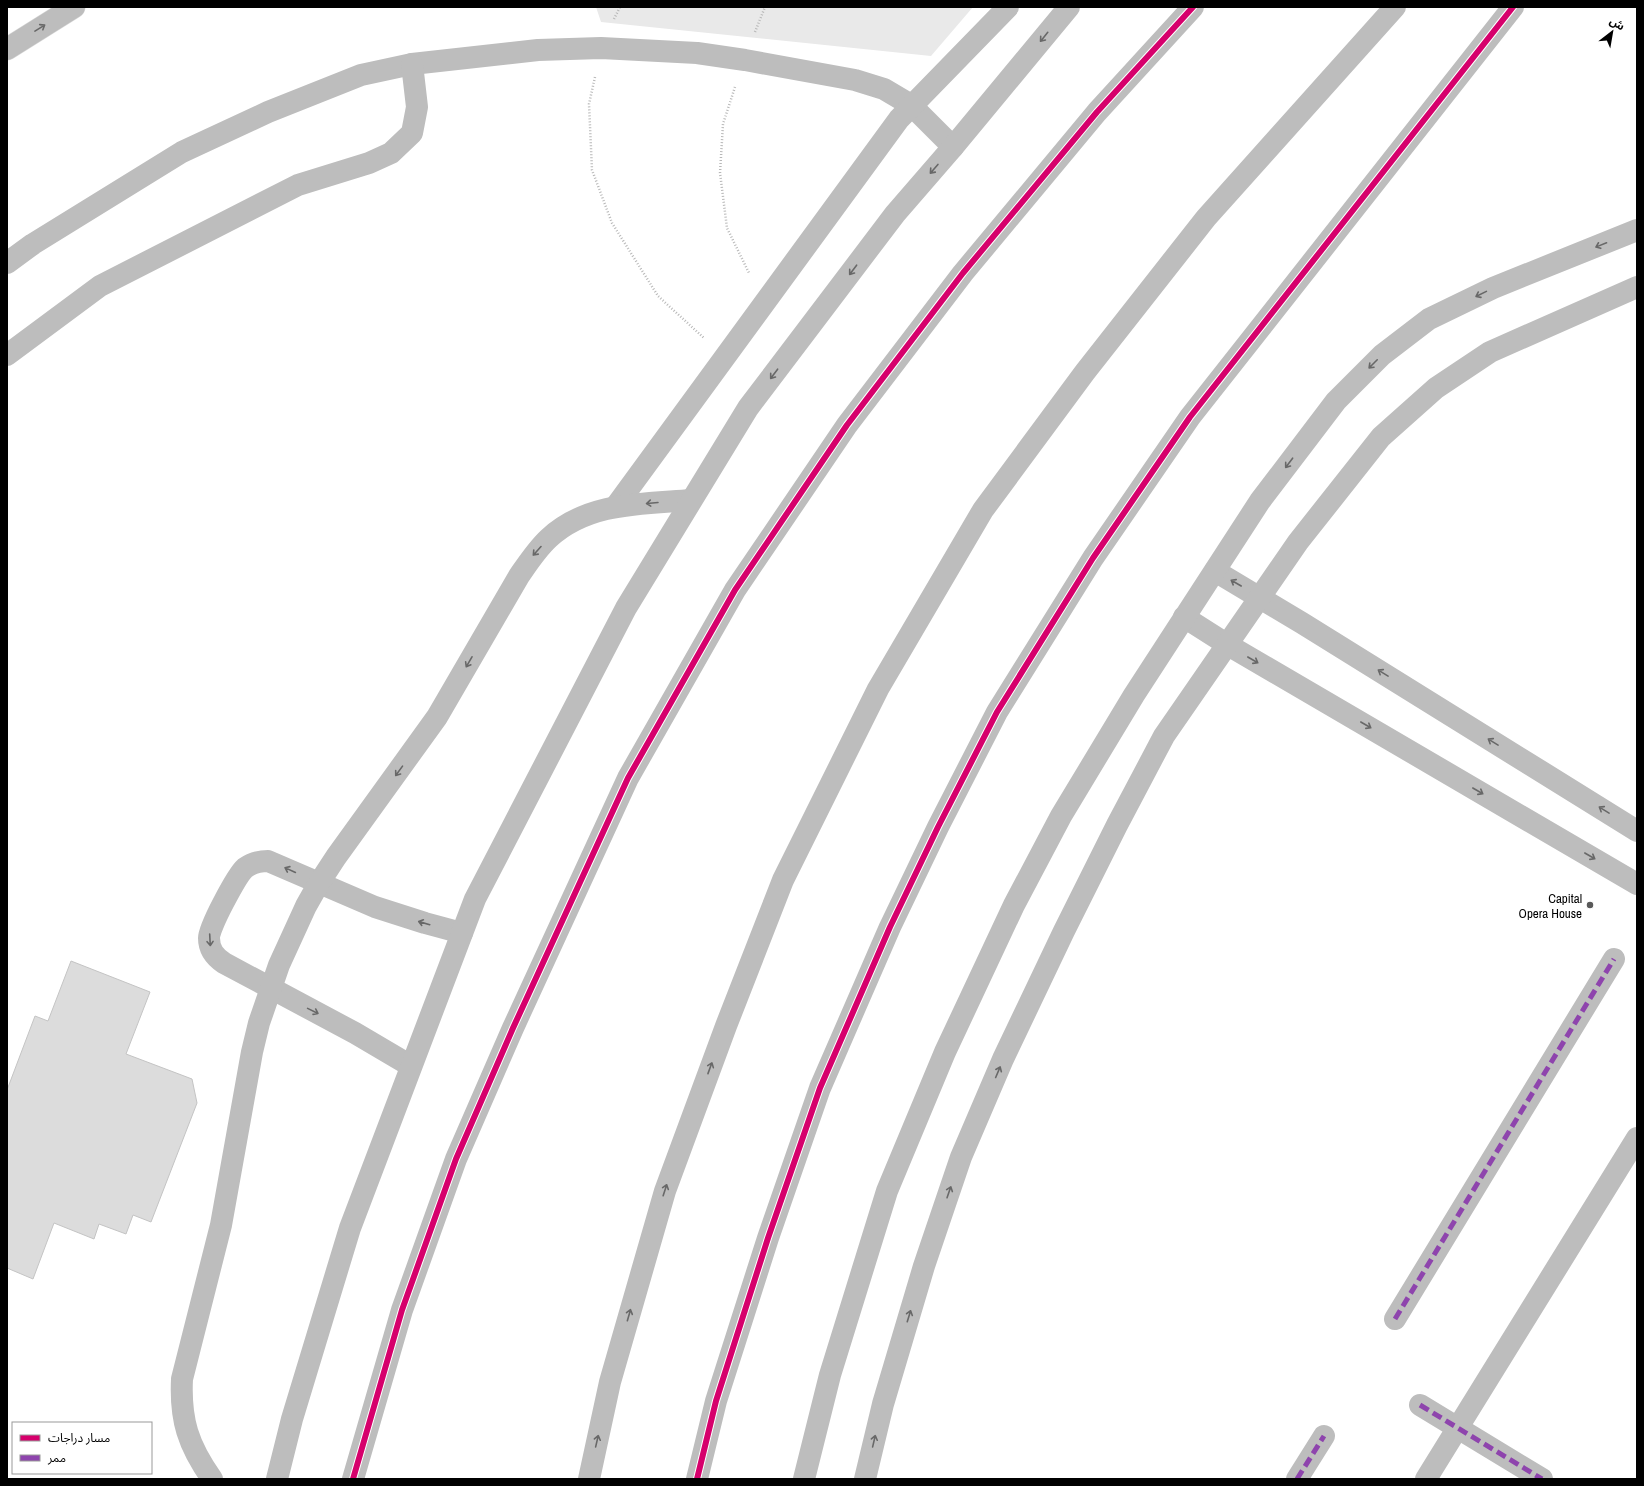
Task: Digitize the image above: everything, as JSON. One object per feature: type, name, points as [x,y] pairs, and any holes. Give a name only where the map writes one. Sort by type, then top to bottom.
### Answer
[{"type":"main road","points":[[7,49],[74,7]]},
{"type":"main road","points":[[616,506],[899,119],[1008,7]]},
{"type":"main road","points":[[277,1479],[292,1420],[350,1228],[475,898],[626,608],[748,408],[895,214],[953,148],[1069,7]]},
{"type":"main road","points":[[353,1479],[402,1310],[456,1159],[513,1028],[628,778],[731,597],[847,425],[963,273],[1097,112],[1193,7]]},
{"type":"main road","points":[[589,1479],[610,1382],[664,1191],[783,880],[878,689],[983,510],[1085,372],[1206,218],[1395,7]]},
{"type":"main road","points":[[697,1479],[723,1378],[768,1238],[820,1088],[890,927],[938,827],[997,712],[1093,558],[1190,417],[1513,7]]},
{"type":"main road","points":[[7,263],[33,244],[182,152],[268,112],[353,78],[412,64],[538,50],[602,48],[698,53],[745,60],[870,84],[884,89],[911,105],[953,148]]},
{"type":"main road","points":[[7,355],[100,286],[298,185],[369,163],[391,153],[412,133],[417,107],[412,64]]},
{"type":"main road","points":[[804,1479],[830,1375],[886,1191],[945,1052],[1014,905],[1061,816],[1134,695],[1260,500],[1336,401],[1382,355],[1429,319],[1493,288],[1637,230]]},
{"type":"main road","points":[[865,1479],[883,1404],[924,1266],[961,1157],[1003,1059],[1117,825],[1164,736],[1298,542],[1381,437],[1436,388],[1490,352],[1637,286]]},
{"type":"main road","points":[[212,1479],[200,1462],[190,1443],[184,1422],[181,1401],[182,1378],[221,1225],[252,1052],[259,1023],[270,989],[291,935],[319,883],[336,857],[437,717],[519,576],[532,556],[549,537],[570,523],[592,512],[616,506],[691,500]]},
{"type":"main road","points":[[1215,571],[1637,831]]},
{"type":"main road","points":[[1184,617],[1228,645],[1637,884]]},
{"type":"main road","points":[[411,1066],[355,1033],[270,989],[218,959],[210,946],[209,930],[244,869],[259,861],[268,861],[400,916],[462,933]]},
{"type":"main road","points":[[1395,1319],[1614,959]]},
{"type":"main road","points":[[1426,1479],[1637,1138]]},
{"type":"main road","points":[[1420,1405],[1542,1479]]},
{"type":"main road","points":[[1297,1479],[1324,1436]]},
{"type":"path","points":[[620,7],[604,39],[589,104],[592,170],[612,223],[658,296],[696,332],[726,356]]},
{"type":"path","points":[[765,7],[723,124],[720,173],[727,228],[765,304]]},
{"type":"shaded area","points":[[596,7],[973,7],[931,56],[601,22]]},
{"type":"building","points":[[71,961],[150,992],[126,1054],[192,1079],[197,1103],[151,1222],[133,1215],[126,1234],[99,1224],[94,1239],[54,1223],[33,1279],[7,1268],[7,1090],[35,1016],[48,1021]]},
{"type":"marked path","points":[[1395,1319],[1614,959]]},
{"type":"marked path","points":[[1420,1405],[1542,1479]]},
{"type":"marked path","points":[[1297,1479],[1324,1436]]},
{"type":"cycle path","points":[[353,1479],[402,1310],[456,1159],[513,1028],[628,778],[735,590],[847,425],[963,273],[1097,112],[1193,7]]},
{"type":"cycle path","points":[[697,1479],[716,1401],[768,1238],[820,1088],[890,927],[938,827],[997,712],[1093,558],[1190,417],[1513,7]]},
{"type":"place","name":"Capital Opera House","points":[[1590,905]]}]
